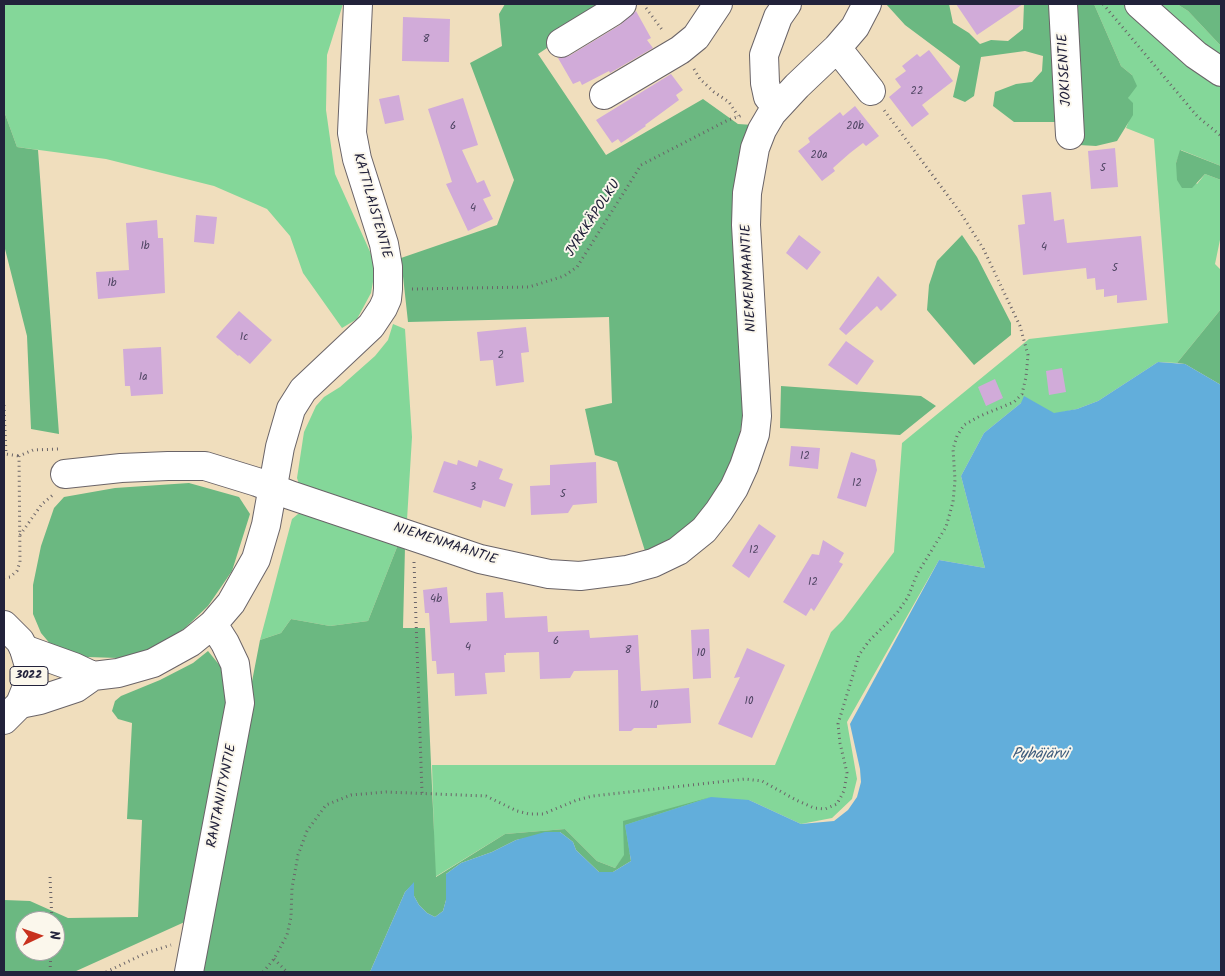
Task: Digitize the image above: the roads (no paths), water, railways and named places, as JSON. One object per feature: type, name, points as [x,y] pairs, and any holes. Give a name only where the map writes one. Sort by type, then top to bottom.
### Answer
[{"type":"street","name":"KATTILAISTENTIE","points":[[274,488],[280,447],[290,409],[303,390],[371,326],[382,310],[386,299],[388,267],[384,244],[357,158],[352,134],[358,4]]},
{"type":"street","points":[[562,43],[622,4]]},
{"type":"street","points":[[604,95],[680,50],[696,37],[718,4]]},
{"type":"street","points":[[777,107],[768,97],[764,83],[764,55],[778,17],[787,4]]},
{"type":"street","name":"NIEMENMAANTIE","points":[[65,474],[121,468],[205,466],[257,482],[480,559],[549,574],[580,576],[627,570],[654,564],[678,551],[704,530],[734,488],[750,450],[754,434],[757,416],[746,226],[747,193],[755,148],[762,130],[777,107],[837,48],[855,27],[867,4]]},
{"type":"street","name":"JOKISENTIE","points":[[1063,4],[1070,135]]},
{"type":"street","points":[[1139,4],[1196,55],[1221,72]]},
{"type":"street","points":[[837,48],[871,91]]},
{"type":"street","points":[[12,712],[76,688],[93,676],[118,673],[153,663],[191,642],[213,624],[231,604],[256,559],[274,488]]},
{"type":"street","name":"RANTANIITYNTIE","points":[[189,972],[240,703],[235,664],[226,643],[213,624]]},
{"type":"street","points":[[10,629],[74,667],[93,676]]},
{"type":"street","name":"3022","points":[[10,629],[29,666],[28,684],[12,712]]},
{"type":"water","name":"Pyhäjärvi","points":[[1158,362],[1185,364],[1221,385],[1221,972],[370,972],[405,892],[414,882],[414,896],[419,905],[427,913],[435,917],[443,911],[446,900],[446,874],[461,863],[492,852],[516,840],[545,832],[560,832],[573,842],[576,850],[599,872],[613,872],[631,861],[625,825],[711,797],[749,800],[801,824],[834,821],[848,810],[857,797],[861,782],[850,724],[939,560],[985,568],[961,476],[984,433],[1021,403],[1024,396],[1054,413],[1077,409],[1098,401]]}]
